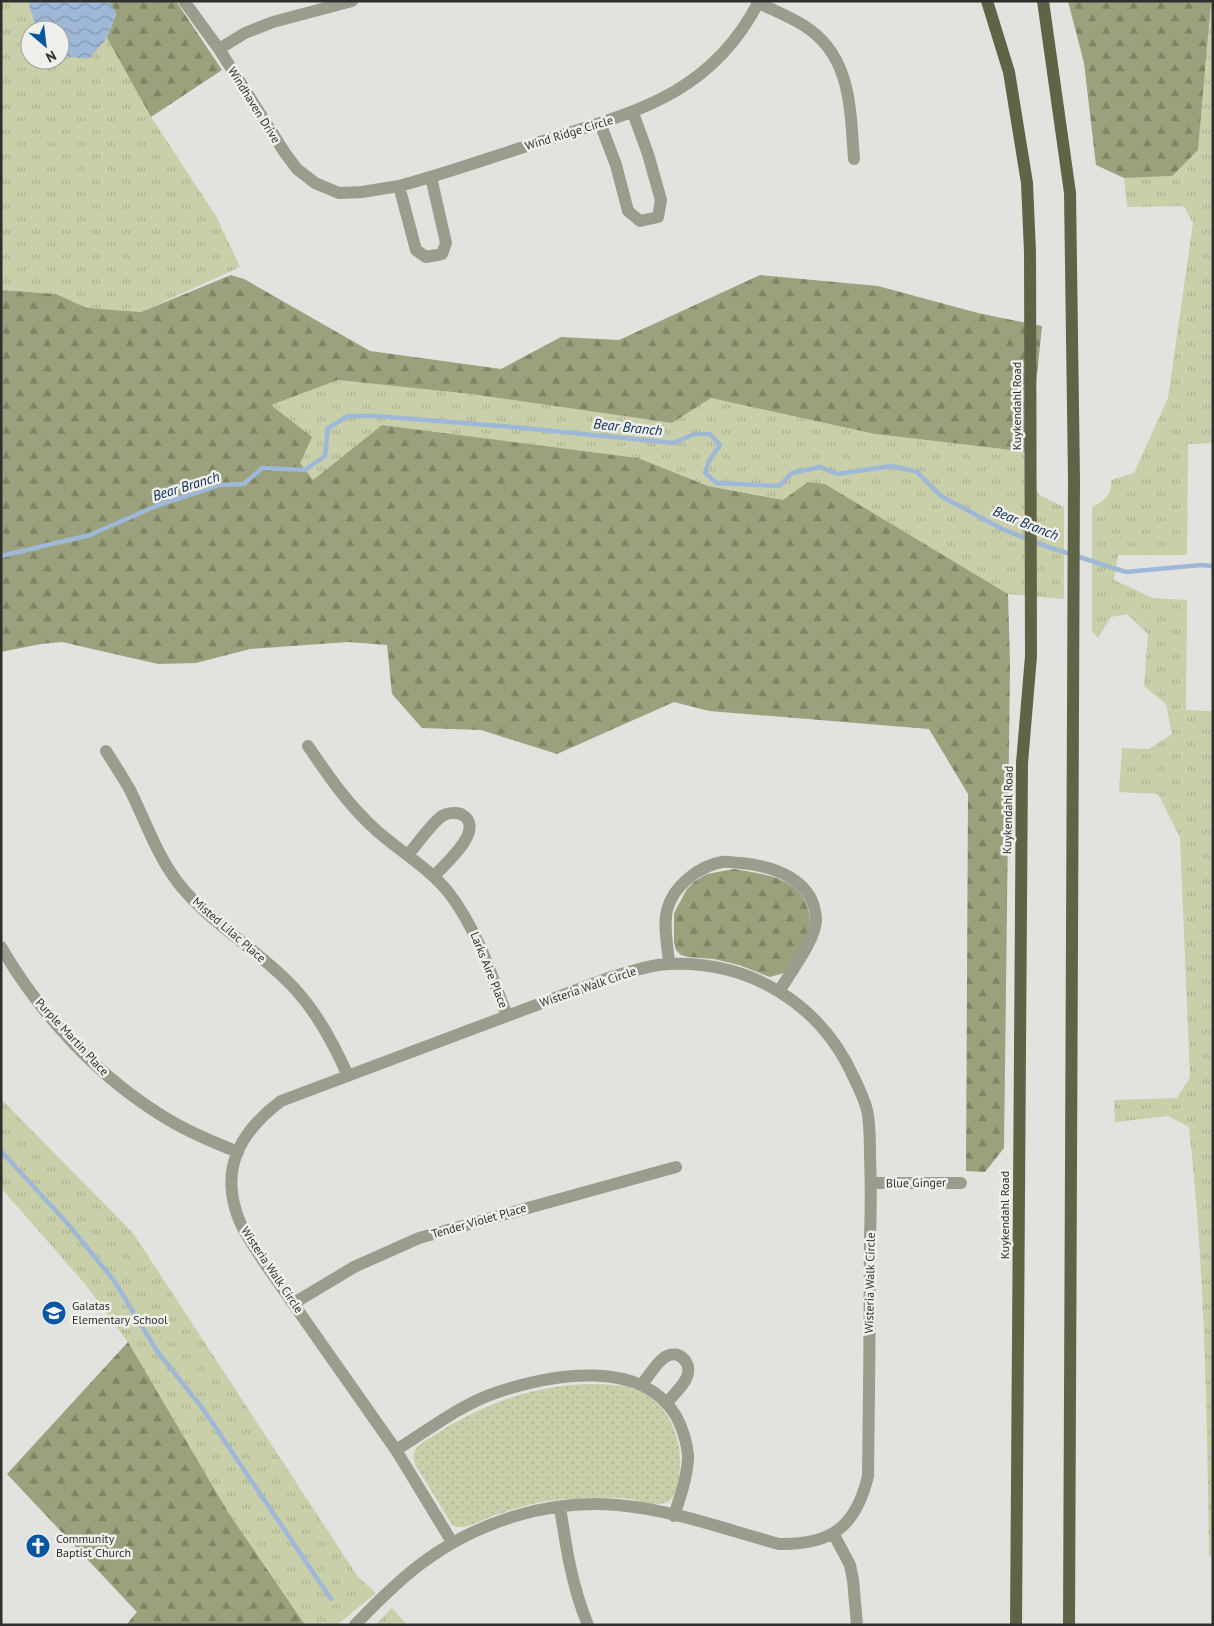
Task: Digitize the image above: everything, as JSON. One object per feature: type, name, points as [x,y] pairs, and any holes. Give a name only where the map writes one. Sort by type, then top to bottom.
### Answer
[{"type":"main road","name":"Kuykendahl Road","points":[[987,1],[1009,72],[1027,183],[1030,262],[1031,656],[1022,763],[1016,1625]]},
{"type":"main road","points":[[1043,1],[1070,193],[1074,479],[1069,1625]]},
{"type":"street","name":"Windhaven Drive","points":[[184,1],[218,48],[297,169],[315,183],[339,193]]},
{"type":"street","points":[[218,48],[245,33],[273,22],[352,1]]},
{"type":"street","points":[[759,2],[804,25],[827,46],[840,66],[850,106],[854,159]]},
{"type":"street","name":"Wind Ridge Circle","points":[[339,193],[362,192],[399,186],[633,113],[670,95],[704,72],[745,28],[759,2]]},
{"type":"street","points":[[600,123],[616,166],[628,211],[640,221],[658,216],[661,200],[633,113]]},
{"type":"street","points":[[399,186],[416,250],[426,256],[442,254],[446,243],[431,177]]},
{"type":"street","name":"Larks Aire Place","points":[[308,746],[355,811],[379,833],[434,876],[448,893],[466,918],[481,947],[507,1016]]},
{"type":"street","name":"Misted Lilac Place","points":[[106,751],[129,788],[161,858],[178,884],[218,924],[268,964],[294,988],[316,1015],[334,1046],[348,1076]]},
{"type":"street","points":[[408,855],[442,816],[450,813],[460,814],[468,820],[470,830],[467,840],[434,876]]},
{"type":"street","points":[[669,964],[666,927],[667,910],[674,894],[684,882],[695,873],[711,865],[724,862],[758,864],[784,874],[800,883],[808,893],[815,912],[814,933],[780,990]]},
{"type":"street","name":"Purple Martin Place","points":[[1,947],[27,990],[85,1054],[110,1078],[170,1120],[205,1139],[238,1152]]},
{"type":"street","name":"Wisteria Walk Circle","points":[[355,1625],[377,1602],[421,1563],[452,1542],[498,1521],[528,1512],[589,1504],[617,1505],[646,1509],[779,1544],[801,1545],[818,1541],[833,1533],[856,1512],[864,1496],[868,1476],[870,1128],[866,1109],[850,1068],[837,1045],[800,1005],[780,990],[756,978],[726,969],[669,964],[639,969],[612,977],[281,1101],[263,1115],[247,1132],[230,1176],[236,1211],[244,1231],[396,1450],[452,1542]]},
{"type":"street","name":"Tender Violet Place","points":[[294,1303],[354,1267],[419,1238],[676,1167]]},
{"type":"street","name":"Blue Ginger","points":[[871,1184],[961,1183]]},
{"type":"street","points":[[642,1384],[663,1358],[672,1354],[680,1355],[686,1360],[689,1369],[687,1378],[666,1403]]},
{"type":"street","points":[[396,1450],[465,1407],[497,1392],[567,1377],[604,1376],[625,1378],[642,1384],[656,1393],[666,1403],[680,1424],[686,1438],[688,1457],[674,1516]]},
{"type":"street","points":[[560,1507],[564,1539],[574,1587],[588,1625]]},
{"type":"street","points":[[833,1533],[850,1565],[857,1625]]},
{"type":"green space","points":[[1,1],[109,1],[107,38],[151,117],[216,216],[240,267],[141,312],[87,308],[56,294],[1,290]]},
{"type":"green space","points":[[109,1],[176,1],[222,70],[151,117],[107,38],[116,14]]},
{"type":"green space","points":[[1068,1],[1211,1],[1198,150],[1172,176],[1124,178],[1096,165],[1084,63]]},
{"type":"green space","points":[[1211,1],[1213,1],[1213,443],[1188,444],[1187,555],[1118,555],[1114,580],[1153,598],[1187,600],[1186,710],[1213,711],[1213,1554],[1209,1556],[1202,1288],[1189,1127],[1168,1116],[1115,1122],[1114,1100],[1177,1098],[1190,1077],[1180,837],[1158,794],[1119,792],[1122,748],[1149,749],[1172,734],[1166,704],[1144,686],[1148,634],[1127,614],[1111,617],[1098,638],[1092,631],[1092,507],[1107,496],[1111,489],[1111,480],[1134,473],[1168,398],[1193,223],[1184,206],[1127,207],[1124,178],[1172,176]]},
{"type":"green space","points":[[231,275],[244,279],[370,351],[501,369],[561,337],[619,340],[760,275],[878,286],[978,313],[1042,326],[1029,452],[875,434],[711,398],[672,423],[471,394],[338,380],[271,405],[312,437],[300,463],[313,480],[382,425],[638,458],[708,486],[783,500],[808,482],[825,484],[1008,594],[1010,665],[1004,1148],[985,1172],[966,1171],[968,794],[929,729],[709,711],[674,702],[557,754],[481,730],[422,728],[392,694],[387,645],[348,642],[250,649],[196,663],[158,664],[62,642],[1,652],[1,290],[56,294],[87,308],[141,312]]},
{"type":"green space","points":[[338,380],[471,394],[672,423],[711,398],[875,434],[1029,452],[1032,481],[1039,495],[1064,507],[1064,599],[1008,594],[825,484],[808,482],[784,500],[708,486],[638,458],[382,425],[313,480],[300,463],[270,404]]},
{"type":"green space","points":[[734,869],[778,879],[797,890],[803,898],[808,909],[809,930],[804,943],[784,973],[770,977],[739,965],[714,959],[681,955],[676,950],[674,943],[674,913],[687,889],[695,881],[707,874]]},
{"type":"green space","points":[[1,1099],[133,1233],[358,1577],[376,1593],[337,1625],[305,1625],[228,1512],[128,1342],[85,1284],[1,1188]]},
{"type":"green space","points":[[128,1342],[228,1512],[305,1625],[126,1625],[137,1612],[7,1474]]},
{"type":"green space","points":[[585,1384],[628,1387],[645,1394],[662,1409],[674,1429],[680,1452],[678,1483],[673,1497],[667,1502],[656,1504],[613,1498],[554,1500],[511,1510],[469,1526],[453,1526],[415,1464],[414,1453],[416,1449],[422,1443],[454,1423],[489,1406],[526,1393]]},
{"type":"green space","points":[[392,1608],[407,1625],[375,1625]]},
{"type":"water","points":[[28,1],[109,1],[116,13],[107,38],[89,59],[70,57],[70,20],[34,20]]},
{"type":"waterway","name":"Bear Branch","points":[[1,556],[90,535],[156,506],[219,485],[244,484],[262,468],[305,470],[325,456],[328,428],[348,416],[375,416],[674,443],[694,434],[710,434],[720,445],[709,461],[705,473],[717,483],[779,486],[792,473],[820,467],[838,474],[892,466],[917,472],[941,496],[1002,529],[1048,547],[1126,572],[1201,565],[1213,566]]},
{"type":"waterway","points":[[1,1151],[68,1224],[115,1282],[157,1351],[203,1409],[331,1599]]},
{"type":"place","name":"Galatas Elementary School","points":[[54,1313]]},
{"type":"place","name":"Community Baptist Church","points":[[38,1546]]}]
